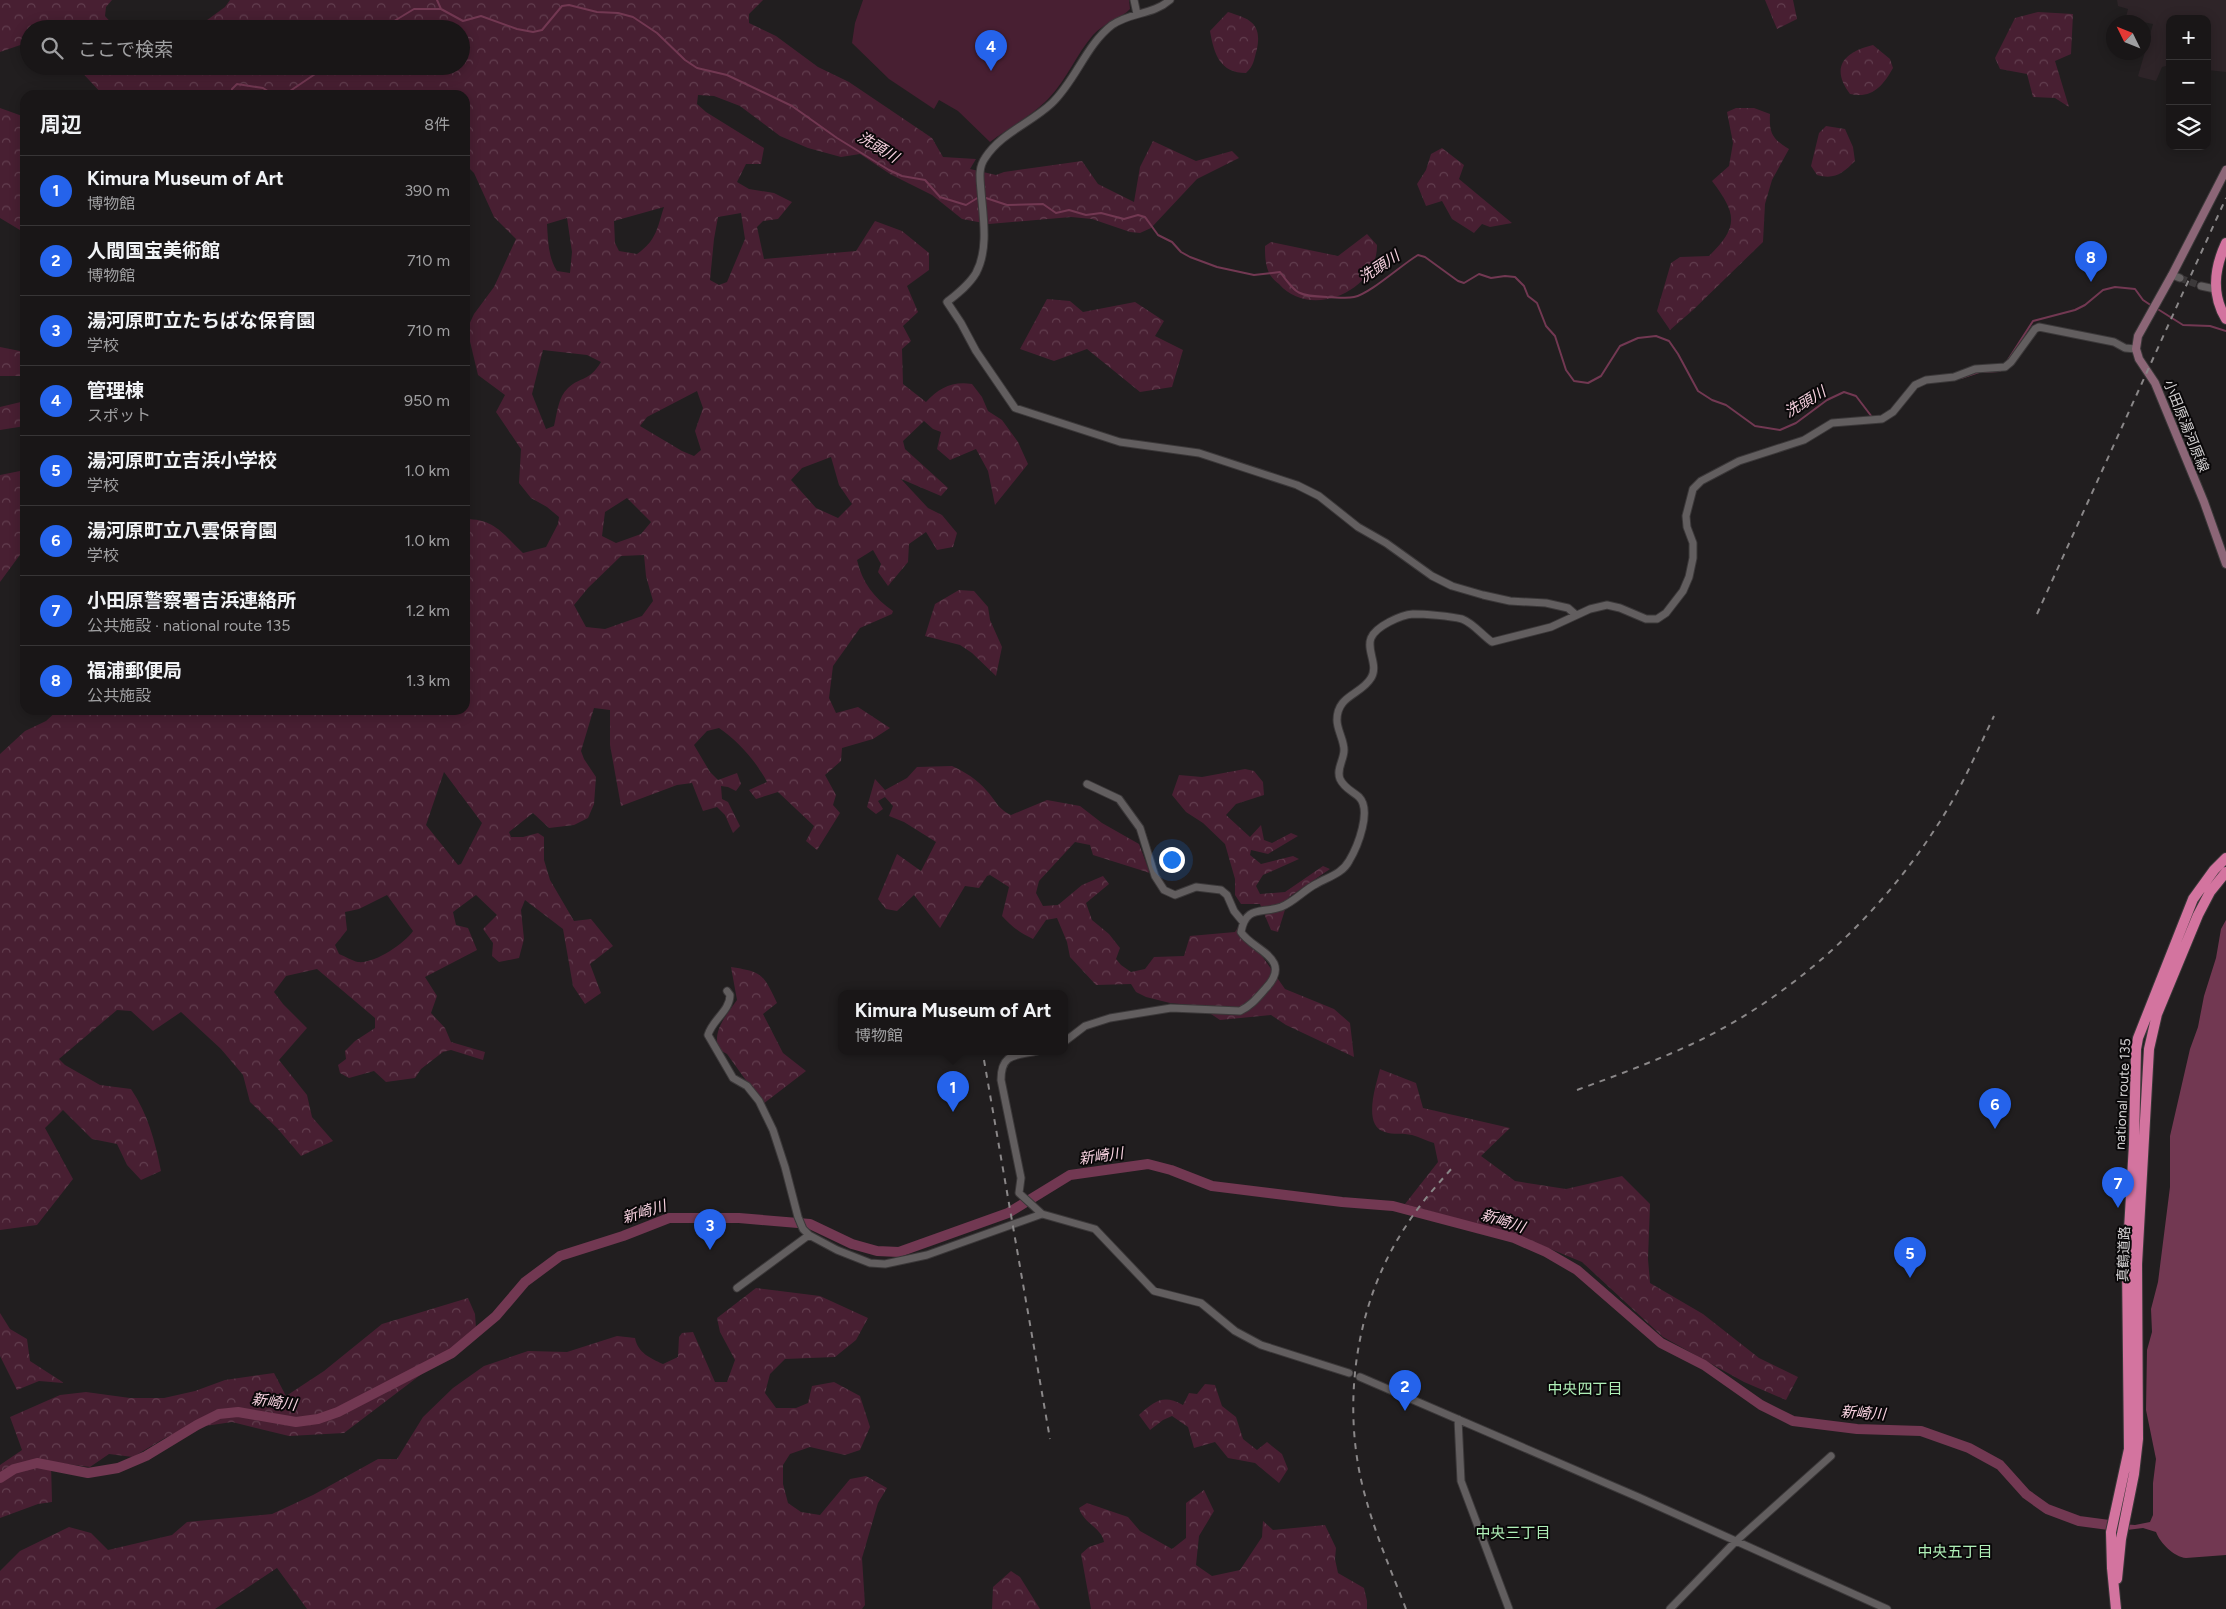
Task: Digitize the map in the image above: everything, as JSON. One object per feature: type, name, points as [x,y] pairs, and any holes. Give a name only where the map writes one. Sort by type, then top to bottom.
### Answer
[{"type":"highway","points":[[2226,243],[2216,267],[2215,289],[2219,306],[2226,319]]},
{"type":"highway","name":"national route 135","points":[[2115,1593],[2112,1568],[2112,1532],[2129,1441],[2127,1264],[2137,1044],[2193,899],[2214,870],[2226,858]]},
{"type":"highway","name":"真鶴道路","points":[[2115,1593],[2121,1539],[2134,1474],[2138,1439],[2137,1264],[2147,1062],[2151,1035],[2162,1002],[2202,906],[2226,872]]},
{"type":"highway","points":[[2115,1593],[2116,1609]]},
{"type":"main road","points":[[2136,349],[2138,336],[2176,277],[2226,170]]},
{"type":"main road","name":"小田原湯河原線","points":[[2136,349],[2139,359],[2155,382],[2204,502],[2226,564]]},
{"type":"street","points":[[1134,0],[1137,14]]},
{"type":"street","points":[[1170,0],[1150,12],[1124,18],[1102,34],[1069,83],[1053,102],[996,144],[984,159],[980,171],[984,230],[981,260],[975,274],[947,302],[976,351],[1014,408],[1114,440],[1199,453],[1297,485],[1318,496],[1358,527],[1386,543],[1432,576],[1452,586],[1501,599],[1546,602],[1568,608],[1576,615]]},
{"type":"street","points":[[2201,286],[2215,289]]},
{"type":"street","points":[[1068,1039],[1085,1026],[1110,1018],[1170,1008],[1240,1010],[1249,1007],[1275,979],[1276,968],[1261,947],[1246,940],[1241,932],[1243,922],[1248,916],[1258,910],[1281,907],[1316,884],[1331,878],[1349,862],[1363,825],[1366,810],[1362,801],[1345,787],[1340,778],[1340,767],[1344,752],[1343,740],[1337,721],[1341,705],[1349,695],[1365,686],[1372,677],[1374,665],[1370,649],[1371,638],[1377,630],[1412,614],[1462,620],[1492,642],[1551,626],[1576,615],[1607,605],[1620,608],[1646,619],[1657,619],[1666,613],[1683,591],[1689,577],[1693,558],[1693,543],[1687,527],[1686,516],[1693,489],[1701,480],[1739,461],[1804,440],[1832,423],[1882,419],[1893,412],[1914,385],[1926,380],[1954,377],[1975,369],[2005,367],[2011,362],[2035,329],[2039,328],[2114,342],[2125,348],[2136,349]]},
{"type":"street","points":[[1087,784],[1119,799],[1140,828],[1155,876],[1164,890],[1175,895],[1196,887],[1221,890],[1228,895],[1234,911],[1243,922]]},
{"type":"street","points":[[727,991],[730,999],[728,1005],[712,1025],[708,1035],[733,1078],[747,1086],[759,1101],[773,1130],[798,1217],[809,1235],[837,1250],[870,1263],[885,1264],[928,1256],[1042,1214]]},
{"type":"street","points":[[1022,1055],[1007,1059],[1001,1066],[1001,1080],[1021,1178],[1019,1193],[1022,1196],[1042,1214],[1094,1229],[1154,1291],[1201,1302],[1235,1331],[1261,1345],[1349,1373]]},
{"type":"street","points":[[737,1288],[809,1235]]},
{"type":"street","points":[[1360,1377],[1638,1497],[1887,1609]]},
{"type":"street","points":[[1458,1419],[1461,1481],[1509,1609]]},
{"type":"street","points":[[1670,1609],[1735,1542],[1830,1456]]},
{"type":"shaded area","points":[[2117,0],[2226,0],[2226,72],[2211,70],[2211,15],[2166,15],[2166,66],[2162,67],[2156,81],[2138,76],[2143,60],[2151,60],[2151,31],[2153,24],[2151,24],[2151,15],[2126,15],[2128,9],[2118,6]]},
{"type":"shaded area","points":[[2226,920],[2226,1555],[2186,1558],[2168,1549],[2156,1532],[2143,1528],[2127,1530],[2095,1525],[2096,1522],[2135,1525],[2150,1522],[2153,1515],[2153,1483],[2156,1459],[2146,1410],[2147,1350],[2152,1332],[2151,1309],[2158,1282],[2170,1187],[2170,1136],[2190,1049],[2198,1027],[2204,996],[2216,958],[2221,929]]},
{"type":"green space","points":[[0,0],[112,0],[106,7],[105,16],[109,20],[20,20],[20,45],[0,52]]},
{"type":"green space","points":[[230,0],[763,0],[749,14],[749,23],[776,36],[818,67],[849,82],[932,138],[943,157],[976,159],[970,169],[996,175],[1004,172],[1082,161],[1098,184],[1134,202],[1140,167],[1153,141],[1196,161],[1232,151],[1239,158],[1197,179],[1151,228],[1140,233],[1130,232],[1092,219],[1071,217],[989,224],[962,219],[932,195],[890,174],[860,154],[841,157],[808,148],[780,136],[740,106],[714,96],[698,95],[697,104],[706,112],[764,148],[761,164],[746,164],[737,182],[749,189],[774,193],[792,202],[778,219],[763,221],[757,227],[764,259],[856,251],[875,221],[902,231],[929,253],[929,270],[907,286],[918,312],[903,326],[911,341],[902,349],[903,384],[926,402],[946,387],[965,383],[972,384],[982,397],[988,411],[1002,420],[1018,442],[1028,464],[995,505],[988,471],[976,449],[950,460],[937,449],[941,432],[933,429],[924,421],[903,441],[905,449],[948,488],[941,496],[901,479],[928,508],[942,515],[957,533],[953,547],[937,550],[926,532],[909,544],[908,562],[888,586],[878,572],[881,564],[873,550],[857,560],[862,575],[870,589],[880,601],[893,611],[892,614],[860,628],[833,666],[829,698],[836,713],[858,707],[890,728],[873,739],[842,748],[841,761],[825,775],[836,795],[833,805],[840,813],[817,850],[806,841],[814,826],[778,792],[756,799],[749,790],[767,782],[746,752],[719,728],[707,731],[694,745],[710,772],[718,780],[737,773],[741,784],[736,791],[721,786],[722,799],[728,802],[740,826],[733,833],[725,815],[717,807],[703,811],[692,783],[677,785],[621,806],[610,745],[610,710],[594,708],[581,751],[596,777],[594,804],[588,818],[574,825],[549,828],[533,813],[509,832],[511,837],[523,837],[538,833],[544,837],[544,860],[550,880],[574,921],[591,919],[613,946],[590,964],[601,993],[585,1004],[573,986],[563,929],[525,900],[521,910],[524,939],[519,958],[499,962],[492,956],[493,943],[483,929],[497,915],[476,895],[453,912],[456,925],[468,928],[477,950],[425,977],[437,996],[431,1013],[445,1028],[451,1042],[485,1052],[483,1060],[451,1050],[443,1052],[421,1069],[415,1078],[386,1082],[374,1071],[349,1078],[340,1073],[338,1065],[346,1059],[345,1051],[355,1041],[375,1028],[375,1018],[317,969],[286,976],[274,992],[307,1028],[279,1060],[307,1095],[312,1117],[333,1141],[301,1156],[277,1128],[250,1102],[243,1075],[221,1049],[181,1012],[153,1031],[131,1011],[117,1010],[59,1059],[65,1065],[100,1085],[131,1089],[142,1108],[150,1128],[161,1171],[141,1180],[127,1165],[117,1144],[92,1139],[63,1110],[45,1128],[73,1179],[37,1225],[0,1230],[0,754],[25,731],[46,721],[53,715],[470,715],[470,520],[484,522],[498,529],[523,553],[546,547],[558,524],[559,517],[547,507],[531,498],[519,483],[521,449],[496,412],[505,395],[478,375],[470,342],[470,323],[494,287],[516,239],[494,217],[474,173],[470,169],[470,90],[98,90],[84,75],[470,75],[470,20],[207,20],[225,7]],"holes":[[[664,207],[652,239],[637,254],[619,251],[615,243],[614,221]],[[741,213],[745,239],[727,282],[719,285],[710,280],[718,217]],[[567,218],[572,252],[570,273],[557,271],[554,266],[549,248],[547,224]],[[543,350],[587,355],[601,362],[593,373],[568,388],[558,406],[554,426],[546,429],[532,394]],[[697,391],[703,408],[695,431],[701,450],[694,456],[640,426],[647,417]],[[831,457],[839,485],[852,504],[838,518],[816,508],[791,480],[802,468]],[[627,498],[651,522],[641,534],[616,543],[602,536],[605,512]],[[644,555],[646,576],[653,601],[642,616],[605,629],[586,627],[574,605],[588,588],[621,556]],[[444,772],[482,823],[461,864],[458,865],[426,825]],[[387,895],[413,931],[403,942],[388,952],[365,962],[353,961],[339,954],[335,945],[347,930],[345,912],[359,909]]]},
{"type":"green space","points":[[863,0],[1129,0],[1130,9],[1093,35],[1049,98],[1028,116],[990,142],[958,111],[939,100],[934,109],[889,79],[852,43],[855,23]]},
{"type":"green space","points":[[1765,0],[1793,0],[1797,19],[1777,29]]},
{"type":"green space","points":[[1228,12],[1253,23],[1258,33],[1254,59],[1251,68],[1246,73],[1230,70],[1224,66],[1216,54],[1210,31]]},
{"type":"green space","points":[[2038,12],[2073,14],[2071,54],[2055,61],[2069,107],[2055,98],[2033,97],[2027,74],[2000,69],[1995,58],[2015,18]]},
{"type":"green space","points":[[1873,45],[1890,59],[1893,68],[1876,90],[1865,95],[1850,94],[1841,76],[1843,62],[1854,52]]},
{"type":"green space","points":[[0,108],[20,115],[20,230],[0,218]]},
{"type":"green space","points":[[1736,108],[1754,108],[1770,114],[1771,131],[1775,139],[1789,149],[1772,180],[1765,204],[1763,242],[1670,330],[1657,311],[1671,263],[1680,257],[1709,256],[1726,236],[1730,228],[1730,211],[1712,181],[1729,166],[1733,143],[1727,112]]},
{"type":"green space","points":[[1826,126],[1845,129],[1853,147],[1855,161],[1847,169],[1829,177],[1817,175],[1811,166],[1819,133]]},
{"type":"green space","points":[[1442,148],[1464,165],[1459,179],[1512,223],[1490,227],[1482,224],[1474,233],[1452,219],[1442,201],[1426,206],[1417,184],[1426,170],[1431,154]]},
{"type":"green space","points":[[1367,234],[1377,245],[1374,261],[1366,276],[1355,287],[1340,295],[1324,300],[1308,300],[1292,295],[1275,280],[1268,270],[1265,246],[1271,242],[1338,256]]},
{"type":"green space","points":[[1047,299],[1070,301],[1083,312],[1135,302],[1164,321],[1155,336],[1183,350],[1172,387],[1140,392],[1087,349],[1054,361],[1020,349]]},
{"type":"green space","points":[[0,347],[20,351],[20,376],[0,376]]},
{"type":"green space","points":[[20,402],[20,427],[0,430],[0,407]]},
{"type":"green space","points":[[20,471],[20,555],[0,582],[0,475]]},
{"type":"green space","points":[[959,590],[974,591],[988,607],[990,620],[1002,647],[996,676],[972,653],[960,645],[925,636],[935,604]]},
{"type":"green space","points":[[952,766],[975,779],[1000,807],[1011,815],[1047,800],[1080,806],[1102,823],[1139,844],[1150,873],[1093,855],[1090,845],[1075,842],[1039,881],[1036,893],[1043,906],[1058,905],[1082,885],[1103,876],[1109,884],[1086,903],[1092,920],[1109,934],[1120,948],[1116,959],[1121,965],[1131,972],[1145,969],[1154,957],[1184,956],[1190,936],[1235,932],[1238,927],[1251,940],[1285,989],[1334,1009],[1350,1023],[1354,1057],[1286,1025],[1271,1015],[1220,1020],[1199,1006],[1170,1003],[1146,997],[1136,992],[1131,984],[1096,985],[1070,957],[1067,942],[1057,918],[1046,920],[1033,939],[1016,929],[1002,916],[1009,887],[990,875],[987,876],[979,888],[965,886],[940,928],[914,895],[897,911],[886,909],[878,899],[897,854],[921,871],[936,842],[904,822],[889,816],[893,806],[885,797],[878,801],[883,809],[876,814],[867,807],[875,779],[885,790],[907,778],[917,767]]},
{"type":"green space","points":[[1245,769],[1254,771],[1263,782],[1264,795],[1236,804],[1226,815],[1250,837],[1261,825],[1264,840],[1272,843],[1291,833],[1298,836],[1268,854],[1251,850],[1250,855],[1261,864],[1293,856],[1299,859],[1263,875],[1256,886],[1260,894],[1285,892],[1323,866],[1330,869],[1289,897],[1278,932],[1271,930],[1260,904],[1241,904],[1235,895],[1235,879],[1225,844],[1203,823],[1186,812],[1172,795],[1179,775],[1202,777]]},
{"type":"green space","points":[[731,967],[756,973],[765,980],[777,1003],[763,1014],[783,1053],[806,1071],[763,1104],[727,1054],[718,1049],[717,1035],[719,1029],[737,1000]]},
{"type":"green space","points":[[1380,1069],[1416,1083],[1423,1108],[1510,1128],[1481,1156],[1515,1181],[1566,1189],[1622,1176],[1650,1204],[1648,1259],[1650,1283],[1703,1314],[1759,1358],[1798,1377],[1786,1400],[1744,1382],[1663,1337],[1582,1262],[1519,1236],[1405,1204],[1438,1162],[1434,1143],[1412,1135],[1385,1132],[1378,1128],[1374,1122],[1372,1104]]},
{"type":"green space","points":[[756,1288],[820,1296],[868,1318],[856,1340],[835,1357],[785,1359],[770,1374],[765,1393],[776,1408],[796,1408],[808,1403],[812,1386],[834,1382],[860,1396],[870,1427],[860,1450],[845,1455],[810,1447],[790,1454],[783,1465],[783,1484],[788,1503],[801,1512],[820,1515],[850,1479],[866,1476],[887,1488],[878,1503],[862,1558],[865,1605],[862,1609],[307,1609],[277,1568],[215,1609],[0,1609],[0,1571],[20,1551],[69,1527],[91,1533],[108,1550],[172,1535],[187,1522],[272,1514],[313,1495],[378,1459],[397,1459],[423,1417],[453,1388],[484,1366],[528,1351],[567,1352],[617,1336],[635,1338],[642,1351],[663,1364],[678,1357],[679,1337],[682,1333],[693,1332],[715,1382],[727,1382],[735,1360],[720,1332],[717,1318]]},
{"type":"green space","points":[[468,1298],[475,1314],[476,1328],[446,1359],[423,1373],[344,1433],[289,1436],[232,1422],[185,1429],[165,1438],[133,1457],[109,1454],[90,1467],[51,1462],[52,1502],[38,1504],[0,1518],[0,1465],[22,1450],[10,1417],[60,1395],[86,1392],[130,1398],[164,1398],[195,1391],[225,1380],[274,1373],[286,1396],[324,1371],[382,1324]]},
{"type":"green space","points":[[0,1313],[10,1329],[27,1339],[30,1361],[64,1383],[39,1381],[17,1390],[0,1356]]},
{"type":"green space","points":[[1205,1384],[1215,1385],[1222,1406],[1236,1417],[1243,1439],[1257,1450],[1267,1442],[1282,1454],[1288,1469],[1279,1483],[1255,1463],[1228,1458],[1215,1442],[1194,1448],[1188,1427],[1172,1416],[1150,1430],[1139,1415],[1160,1401],[1170,1400],[1183,1405],[1189,1393],[1197,1394]]},
{"type":"green space","points":[[1204,1490],[1214,1511],[1199,1536],[1196,1565],[1212,1576],[1240,1570],[1262,1537],[1263,1521],[1273,1530],[1325,1525],[1336,1548],[1335,1559],[1338,1573],[1364,1588],[1367,1609],[1091,1609],[1081,1554],[1089,1547],[1104,1542],[1103,1537],[1084,1518],[1079,1508],[1087,1503],[1128,1517],[1140,1531],[1172,1549],[1186,1538],[1186,1503]]},
{"type":"green space","points":[[1011,1571],[1020,1577],[1040,1609],[992,1609],[993,1587]]},
{"type":"waterway","name":"洗頭川","points":[[437,0],[441,9],[461,20]]},
{"type":"waterway","name":"洗頭川","points":[[467,20],[481,16],[517,29],[533,32],[542,30],[562,6],[569,5],[597,12],[618,13],[633,17],[657,33],[685,60],[697,68],[727,75],[792,106],[837,138],[889,170],[902,176],[925,180],[940,197],[966,205],[979,197]]},
{"type":"waterway","points":[[396,20],[414,9],[440,9]]},
{"type":"waterway","points":[[291,90],[314,75]]},
{"type":"waterway","points":[[232,90],[237,84],[266,90]]},
{"type":"waterway","name":"洗頭川","points":[[983,197],[1007,205],[1043,204],[1056,213],[1069,210],[1086,215],[1101,213],[1124,219],[1138,215],[1145,217],[1158,235],[1172,242],[1181,252],[1190,257],[1217,267],[1254,275],[1280,272],[1295,290],[1310,296],[1348,298],[1361,295],[1418,255],[1425,257],[1458,281],[1464,283],[1479,274],[1491,278],[1515,277],[1524,286],[1528,296],[1537,303],[1546,326],[1555,336],[1566,370],[1574,381],[1588,383],[1601,376],[1620,346],[1638,338],[1656,336],[1669,341],[1698,391],[1712,400],[1726,405],[1755,426],[1780,430],[1796,423],[1827,400],[1844,392],[1856,396],[1872,417]]},
{"type":"waterway","name":"洗頭川","points":[[2006,363],[2033,321],[2075,310],[2085,305],[2103,290],[2115,287],[2135,289],[2143,300],[2152,306]]},
{"type":"waterway","points":[[2156,308],[2183,325],[2210,326],[2226,331]]},
{"type":"waterway","name":"洗頭川","points":[[1961,378],[1979,372],[2000,371]]},
{"type":"waterway","name":"新崎川","points":[[0,1478],[14,1469],[37,1463],[88,1473],[118,1468],[146,1456],[219,1414],[238,1412],[296,1422],[318,1419],[338,1412],[452,1353],[496,1316],[525,1282],[560,1256],[623,1236],[669,1218],[739,1218],[810,1224],[852,1244],[877,1251],[899,1252],[1008,1213],[1070,1175],[1148,1164],[1171,1170],[1212,1186],[1342,1202],[1393,1206],[1514,1238],[1546,1252],[1577,1270],[1661,1343],[1704,1365],[1761,1405],[1793,1421],[1857,1429],[1921,1431],[1969,1448],[2000,1465],[2026,1494],[2047,1509],[2079,1521],[2109,1525]]},
{"type":"tunnel","points":[[2180,278],[2201,286]]},
{"type":"railway","points":[[2037,614],[2226,198]]},
{"type":"railway","points":[[1577,1090],[1634,1069],[1690,1045],[1729,1025],[1767,1001],[1836,947],[1867,916],[1923,847],[1954,799],[1994,716]]},
{"type":"railway","points":[[984,1060],[1050,1439]]},
{"type":"railway","points":[[1406,1609],[1374,1527],[1358,1465],[1354,1430],[1357,1358],[1364,1323],[1374,1289],[1388,1256],[1416,1211],[1453,1167]]},
{"type":"place","name":"管理棟","points":[[991,71]]},
{"type":"place","name":"福浦郵便局","points":[[2091,282]]},
{"type":"place","name":"Kimura Museum of Art","points":[[953,1112]]},
{"type":"place","name":"湯河原町立八雲保育園","points":[[1995,1129]]},
{"type":"place","name":"小田原警察署吉浜連絡所","points":[[2118,1208]]},
{"type":"place","name":"湯河原町立たちばな保育園","points":[[710,1250]]},
{"type":"place","name":"湯河原町立吉浜小学校","points":[[1910,1278]]},
{"type":"place","name":"人間国宝美術館","points":[[1405,1411]]},
{"type":"district","name":"中央四丁目","points":[[1585,1389]]},
{"type":"district","name":"中央三丁目","points":[[1513,1533]]},
{"type":"district","name":"中央五丁目","points":[[1955,1552]]}]
